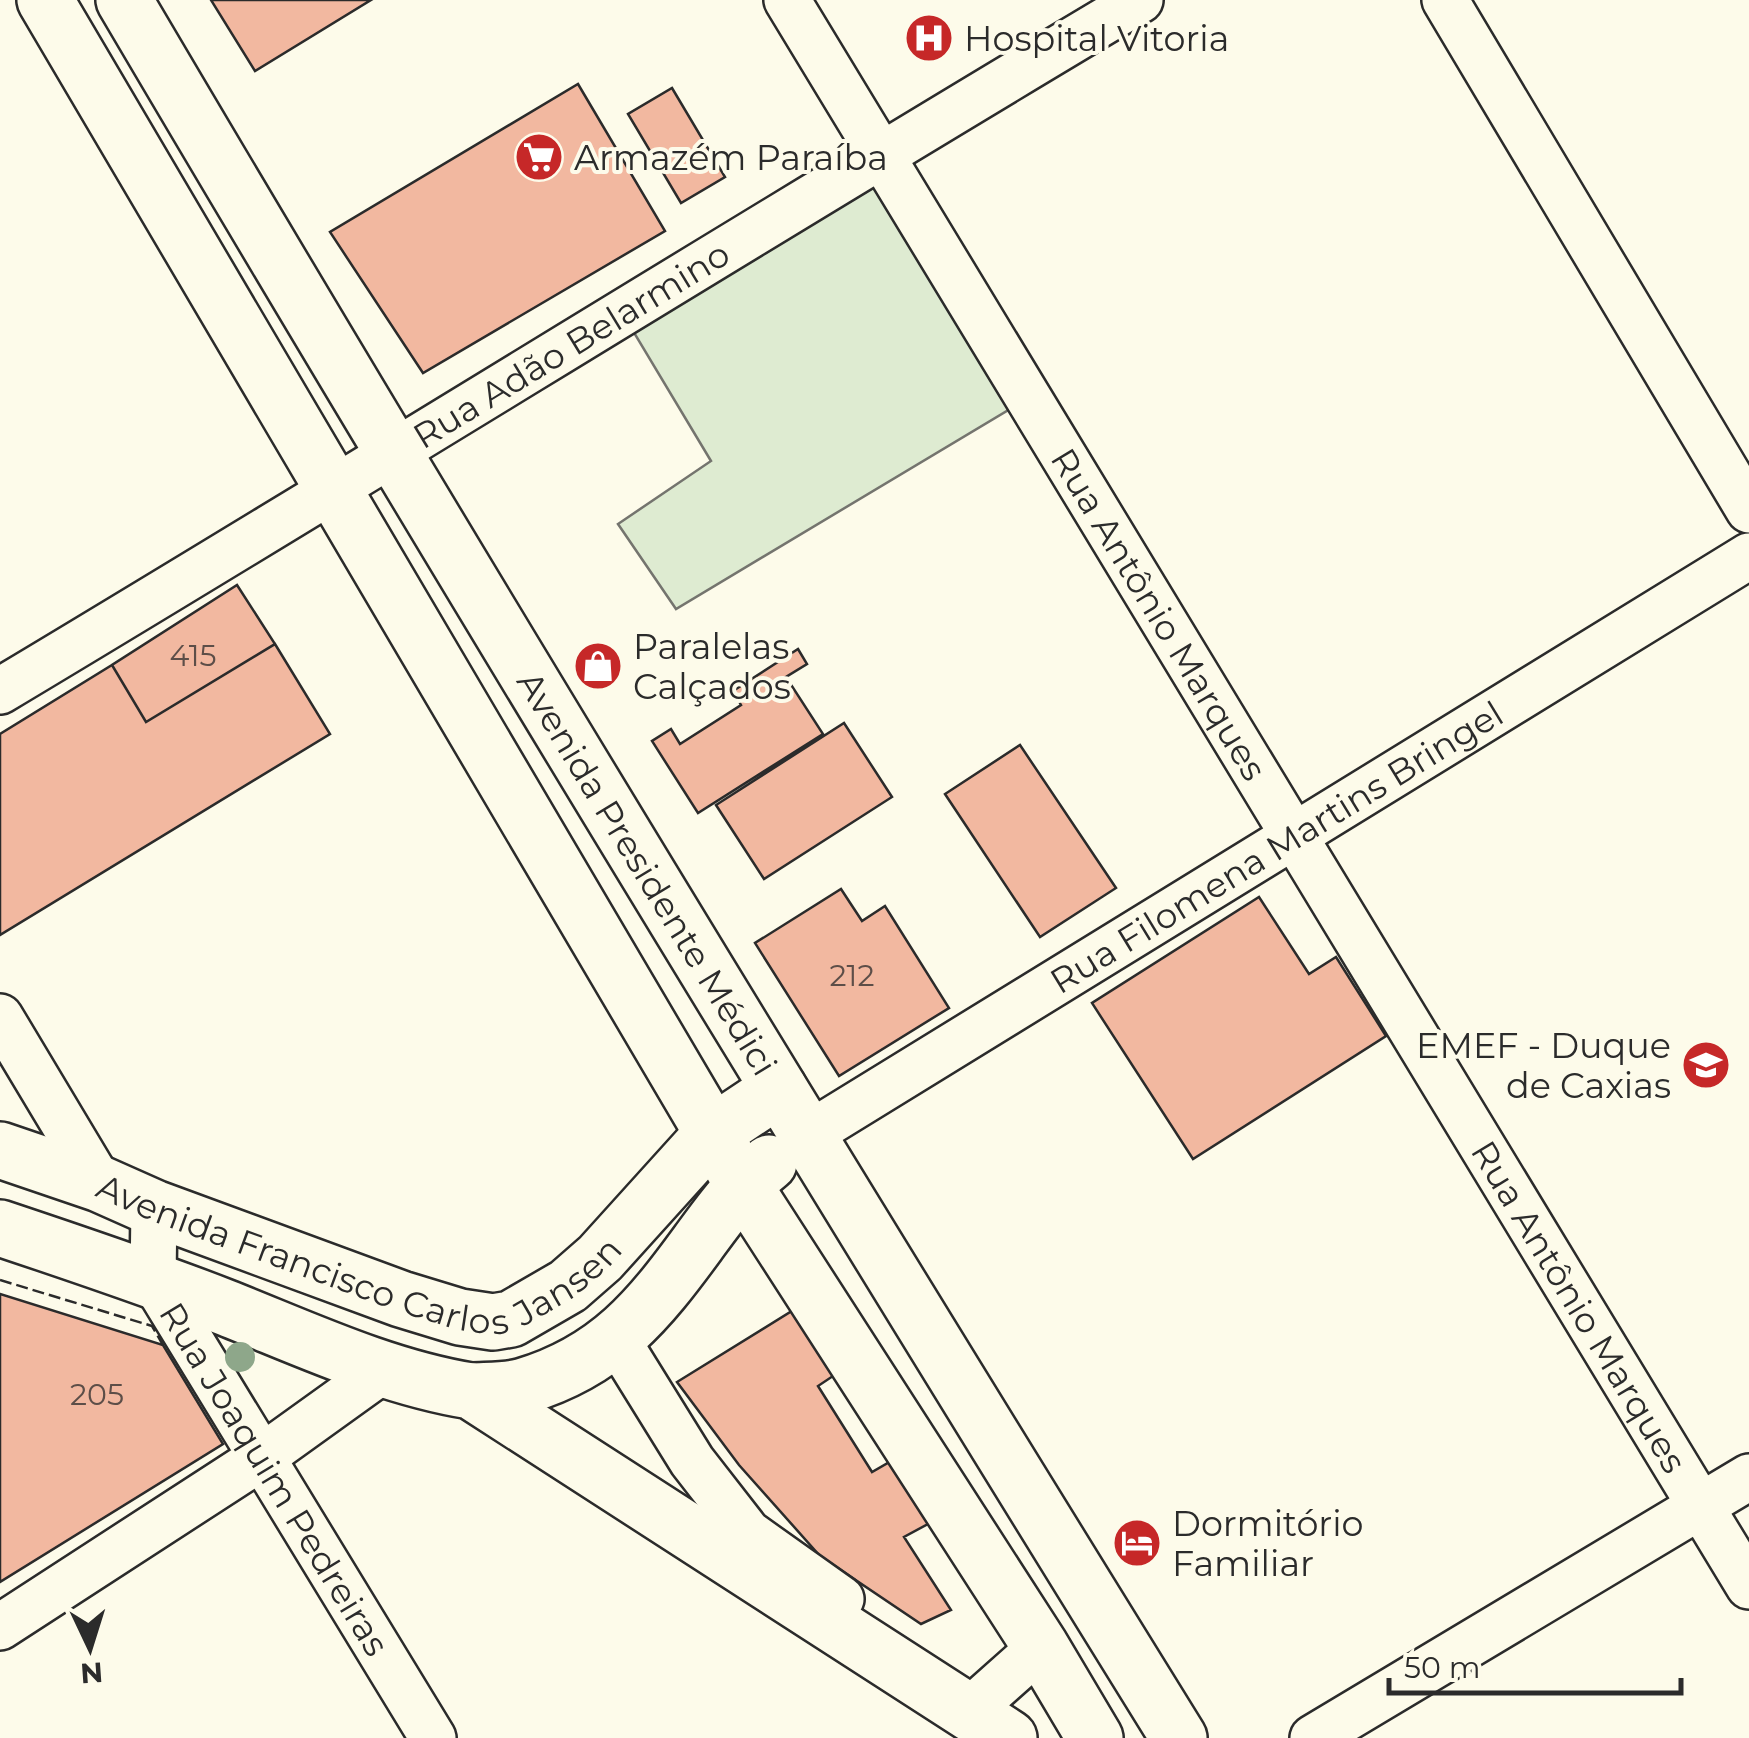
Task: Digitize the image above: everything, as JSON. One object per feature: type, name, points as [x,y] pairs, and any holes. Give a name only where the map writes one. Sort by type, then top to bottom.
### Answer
[{"type":"main road","points":[[45,0],[742,1183],[1041,1647],[1095,1738]]},
{"type":"main road","name":"Avenida Presidente Médici","points":[[124,0],[806,1136],[1179,1738]]},
{"type":"main road","name":"Avenida Francisco Carlos Jansen","points":[[0,1150],[401,1299],[460,1318],[493,1322],[511,1319],[568,1286],[600,1258],[713,1133],[778,1089]]},
{"type":"main road","points":[[617,1340],[651,1307],[742,1183],[806,1136]]},
{"type":"main road","name":"Avenida Francisco Carlos Jansen","points":[[0,1228],[152,1279],[383,1370],[433,1385],[470,1391],[522,1387],[560,1372],[617,1340]]},
{"type":"main road","name":"Avenida Francisco Carlos Jansen","points":[[470,1391],[987,1715]]},
{"type":"street","name":"Rua Antônio Marques","points":[[786,0],[1749,1586]]},
{"type":"street","name":"Rua Adão Belarmino","points":[[0,691],[1140,0]]},
{"type":"street","points":[[1445,0],[1749,510]]},
{"type":"street","name":"Rua Filomena Martins Bringel","points":[[806,1136],[1749,556]]},
{"type":"street","points":[[0,1017],[100,1184]]},
{"type":"street","name":"Rua Joaquim Pedreiras","points":[[154,1208],[152,1279],[433,1738]]},
{"type":"street","points":[[617,1340],[692,1461],[748,1533],[987,1715],[1041,1647]]},
{"type":"street","points":[[0,1626],[262,1457],[383,1370]]},
{"type":"street","points":[[1313,1738],[1749,1478]]},
{"type":"green space","points":[[872,182],[1015,406],[676,609],[618,524],[711,461],[633,331]]},
{"type":"building","points":[[211,0],[371,0],[255,71]]},
{"type":"building","name":"Armazém Paraíba","points":[[578,84],[665,231],[423,373],[330,232]]},
{"type":"building","points":[[672,88],[725,177],[681,203],[628,114]]},
{"type":"building","points":[[237,585],[275,644],[146,722],[112,665]]},
{"type":"building","points":[[275,644],[330,734],[0,935],[0,734],[112,665],[146,722]]},
{"type":"building","points":[[798,649],[807,664],[786,677],[823,734],[698,813],[652,741],[671,729],[680,744],[741,705],[733,691]]},
{"type":"building","points":[[844,723],[892,797],[764,879],[716,805]]},
{"type":"building","points":[[1020,745],[1116,888],[1040,937],[945,794]]},
{"type":"building","points":[[841,889],[862,921],[885,906],[949,1008],[839,1076],[755,943]]},
{"type":"building","points":[[1259,897],[1309,974],[1336,957],[1386,1036],[1193,1159],[1092,1003]]},
{"type":"building","points":[[0,1294],[163,1345],[223,1444],[0,1582]]},
{"type":"building","points":[[816,1296],[857,1360],[818,1386],[872,1472],[912,1449],[952,1511],[904,1537],[951,1610],[921,1624],[820,1556],[739,1465],[677,1382]]},
{"type":"fence","points":[[0,1280],[152,1326],[163,1345]]},
{"type":"place","name":"Hospital Vitoria","points":[[929,38]]},
{"type":"place","name":"Armazém Paraíba","points":[[539,157]]},
{"type":"place","name":"Paralelas Calçados","points":[[598,666]]},
{"type":"place","name":"EMEF - Duque de Caxias","points":[[1706,1065]]},
{"type":"place","name":"Dormitório Familiar","points":[[1137,1543]]}]
